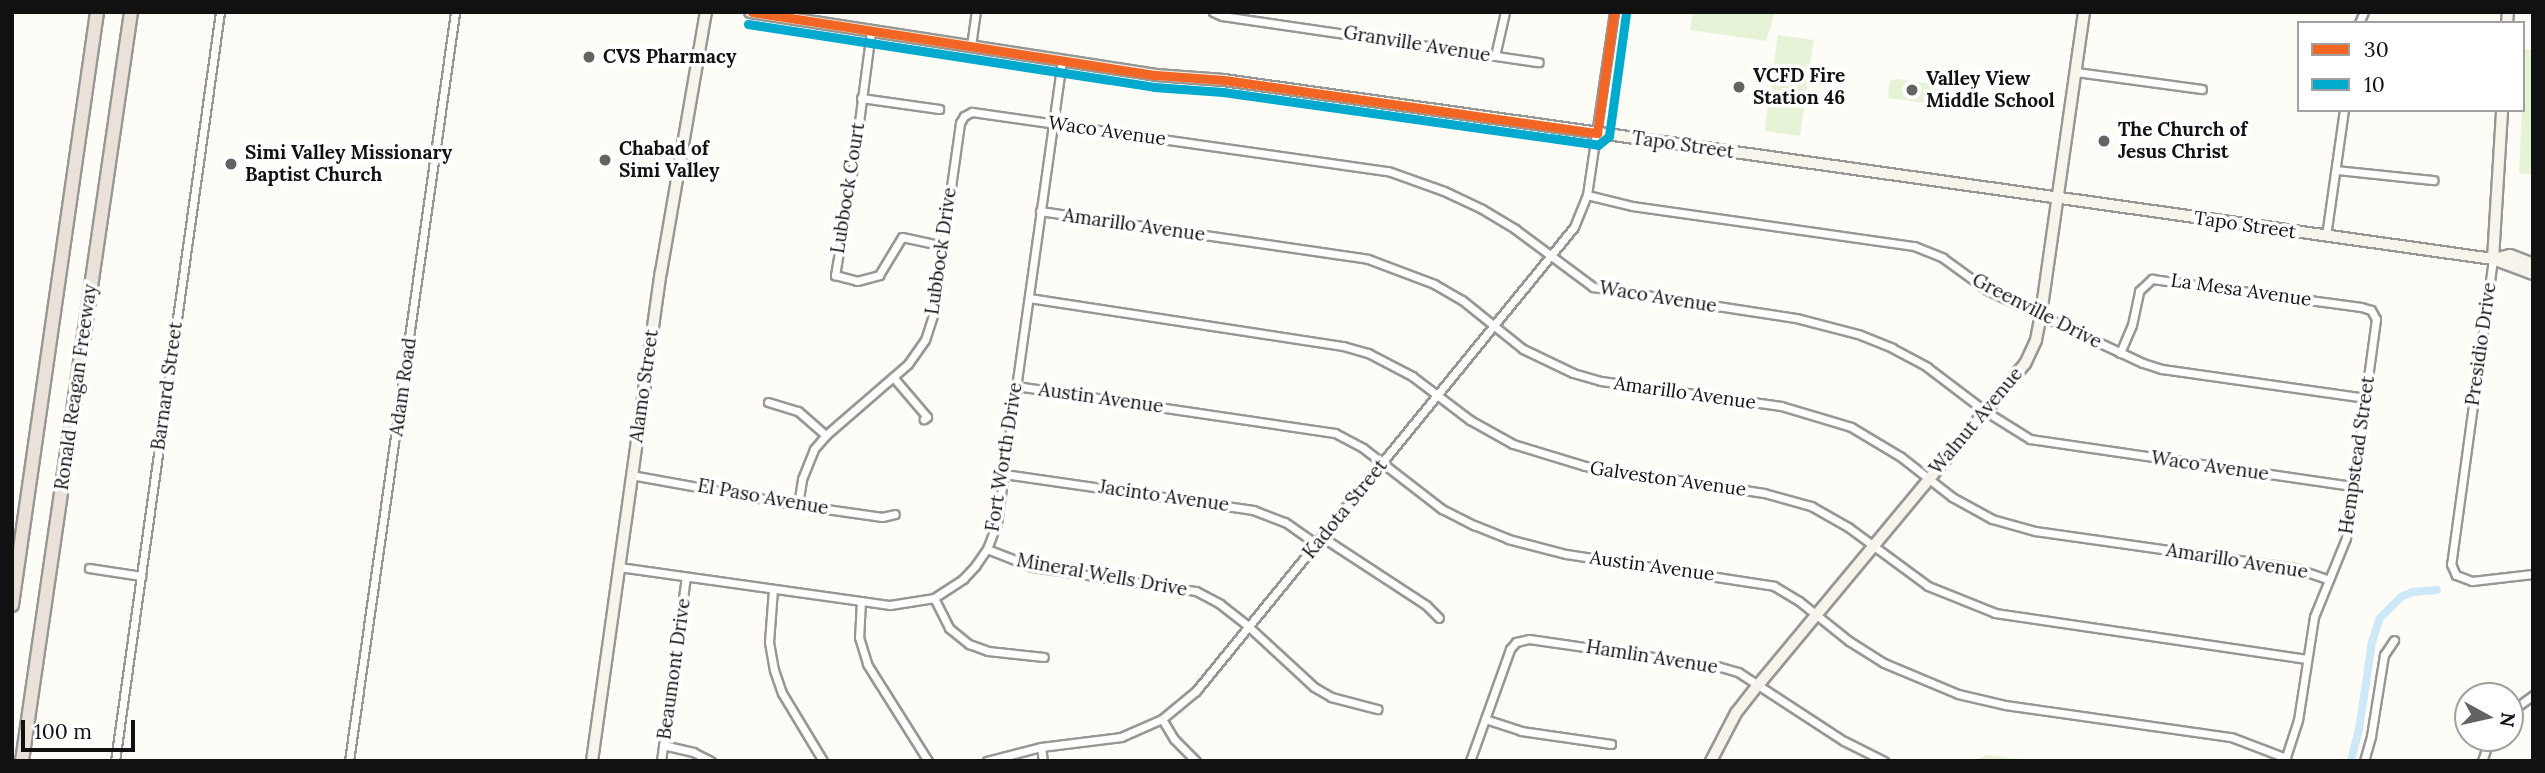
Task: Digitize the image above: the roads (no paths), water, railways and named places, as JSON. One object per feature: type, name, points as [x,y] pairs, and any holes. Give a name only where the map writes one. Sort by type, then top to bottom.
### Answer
[{"type":"highway","name":"Ronald Reagan Freeway","points":[[12,606],[97,12]]},
{"type":"highway","name":"Ronald Reagan Freeway","points":[[22,761],[131,12]]},
{"type":"street","name":"Barnard Street","points":[[115,761],[220,12]]},
{"type":"street","name":"Adam Road","points":[[349,761],[455,12]]},
{"type":"street","name":"Alamo Street","points":[[592,761],[665,249],[706,12]]},
{"type":"street","name":"Tapo Street","points":[[750,12],[1062,60],[2493,259]]},
{"type":"street","points":[[971,46],[976,12]]},
{"type":"street","name":"Granville Avenue","points":[[1213,12],[1222,16],[1539,62]]},
{"type":"street","points":[[1494,56],[1505,12]]},
{"type":"street","name":"Kadota Street","points":[[987,761],[1041,747],[1121,737],[1162,719],[1196,691],[1574,227],[1587,195],[1614,12]]},
{"type":"street","name":"Walnut Avenue","points":[[1711,761],[1737,713],[1759,684],[2025,364],[2036,340],[2041,314],[2084,12]]},
{"type":"street","name":"Lubbock Court","points":[[872,31],[835,275],[858,281],[879,275],[902,237],[941,245]]},
{"type":"street","name":"Fort Worth Drive","points":[[619,567],[904,605],[934,598],[963,579],[987,549],[997,523],[1062,60]]},
{"type":"street","points":[[2076,72],[2202,89]]},
{"type":"street","name":"Lubbock Court","points":[[861,98],[939,109]]},
{"type":"street","name":"Waco Avenue","points":[[964,116],[972,112],[1388,172],[1444,191],[1482,209],[1580,279],[1604,291],[1796,318],[1858,334],[1927,367],[2016,432],[2045,443],[2354,486]]},
{"type":"street","points":[[2326,236],[2344,112]]},
{"type":"street","name":"Presidio Drive","points":[[2502,112],[2493,259],[2451,564],[2456,575],[2472,580],[2533,575]]},
{"type":"street","name":"Lubbock Drive","points":[[798,505],[806,465],[825,435],[918,352],[931,325],[960,123],[964,116]]},
{"type":"street","points":[[2336,170],[2433,180]]},
{"type":"street","name":"Greenville Drive","points":[[1587,195],[1632,206],[1914,246],[1943,258],[1987,290],[2120,353],[2162,369],[2366,398]]},
{"type":"street","name":"Amarillo Avenue","points":[[1040,211],[1368,258],[1434,284],[1523,349],[1554,365],[1601,381],[1781,406],[1827,418],[1877,441],[1972,510],[2017,527],[2295,568],[2329,580]]},
{"type":"street","points":[[2493,259],[2510,255],[2533,264]]},
{"type":"street","points":[[2493,259],[2533,274]]},
{"type":"street","name":"La Mesa Avenue","points":[[2120,353],[2132,326],[2138,291],[2152,279],[2371,310]]},
{"type":"street","name":"Galveston Avenue","points":[[1029,298],[1343,346],[1393,364],[1490,432],[1540,455],[1585,466],[1785,497],[1831,516],[1928,586],[1995,613],[2307,659]]},
{"type":"street","name":"Hempstead Street","points":[[2286,759],[2298,720],[2314,617],[2346,538],[2376,324],[2371,310]]},
{"type":"street","points":[[893,377],[927,416],[924,419]]},
{"type":"street","name":"Austin Avenue","points":[[1016,386],[1323,430],[1350,440],[1443,509],[1508,539],[1566,554],[1760,582],[1788,593],[1884,663],[1958,694],[2005,705],[2231,737],[2286,759]]},
{"type":"street","points":[[768,402],[798,411],[825,435]]},
{"type":"street","name":"Jacinto Avenue","points":[[1004,474],[1254,510],[1285,522],[1316,544]]},
{"type":"street","name":"El Paso Avenue","points":[[631,475],[798,505],[881,517],[895,514]]},
{"type":"street","points":[[1322,537],[1426,605],[1439,618]]},
{"type":"street","name":"Mineral Wells Drive","points":[[987,549],[1033,567],[1196,591],[1220,604],[1249,627],[1314,687],[1331,697],[1377,709]]},
{"type":"street","points":[[89,568],[141,576]]},
{"type":"street","name":"Beaumont Drive","points":[[661,761],[686,577]]},
{"type":"street","points":[[773,589],[769,642],[774,670],[782,693],[823,761]]},
{"type":"street","points":[[934,598],[949,628],[969,644],[988,651],[1044,657]]},
{"type":"street","points":[[861,601],[859,637],[867,664],[928,761]]},
{"type":"street","name":"Hamlin Avenue","points":[[1485,719],[1510,649],[1521,640],[1717,666],[1738,672],[1810,721],[1884,761]]},
{"type":"street","points":[[2364,761],[2385,655],[2394,640]]},
{"type":"street","points":[[1162,719],[1174,740],[1196,761]]},
{"type":"street","points":[[1470,761],[1485,719],[1521,731],[1611,744]]},
{"type":"street","points":[[663,745],[694,752],[711,761]]},
{"type":"street","points":[[1041,747],[1043,761]]},
{"type":"waterway","points":[[2351,761],[2359,730],[2372,642],[2380,618],[2401,597],[2413,592],[2437,590]]},
{"type":"place","name":"CVS Pharmacy","points":[[589,57]]},
{"type":"place","name":"VCFD Fire Station 46","points":[[1739,87]]},
{"type":"place","name":"Valley View Middle School","points":[[1912,90]]},
{"type":"place","name":"The Church of Jesus Christ","points":[[2104,141]]},
{"type":"place","name":"Chabad of Simi Valley","points":[[605,160]]},
{"type":"place","name":"Simi Valley Missionary Baptist Church","points":[[231,164]]}]
